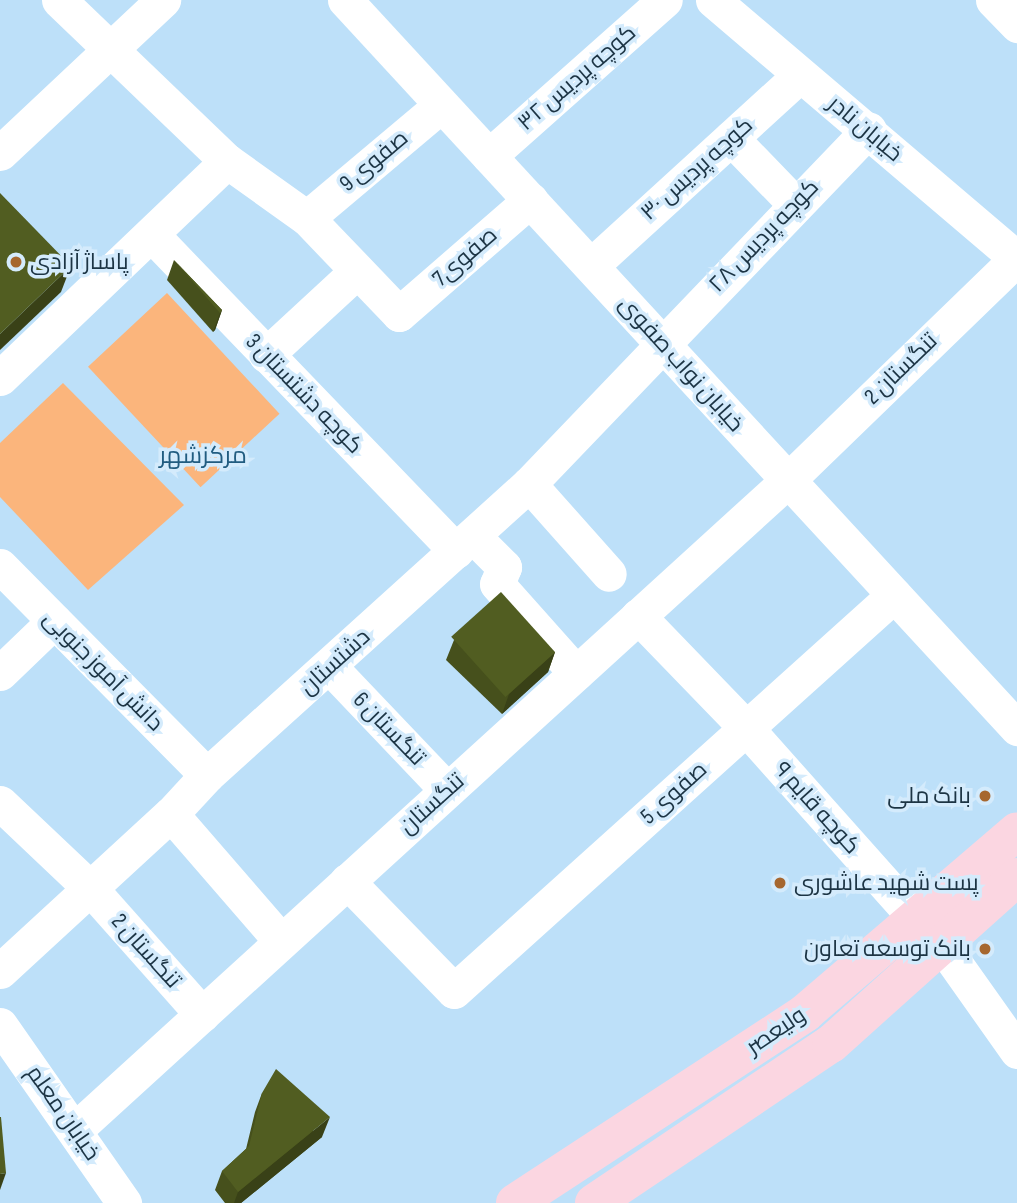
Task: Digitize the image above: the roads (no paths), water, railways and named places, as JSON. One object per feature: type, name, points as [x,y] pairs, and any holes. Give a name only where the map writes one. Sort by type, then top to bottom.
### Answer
[{"type":"main road","name":"ولیعصر","points":[[594,1203],[831,1044],[1017,831]]},
{"type":"main road","name":"ولیعصر","points":[[515,1203],[929,931],[1017,877]]},
{"type":"main road","points":[[695,1085],[718,1119]]},
{"type":"street","points":[[59,0],[227,161],[307,218],[357,271],[266,355]]},
{"type":"street","points":[[0,153],[163,0]]},
{"type":"street","name":"خیابان نواب صفوی","points":[[345,0],[593,264],[660,343],[1017,728]]},
{"type":"street","name":"کوچه پردیس ۳۲","points":[[489,156],[665,0]]},
{"type":"street","name":"خیابان نادر","points":[[713,0],[869,130],[1017,259]]},
{"type":"street","points":[[993,0],[1017,25]]},
{"type":"street","name":"کوچه پردیس ۳۰","points":[[593,264],[800,75]]},
{"type":"street","name":"صفوی 9","points":[[307,218],[441,105]]},
{"type":"street","name":"کوچه پردیس ۲۸","points":[[660,343],[869,130]]},
{"type":"street","points":[[731,138],[795,204]]},
{"type":"street","points":[[0,377],[153,236],[227,161]]},
{"type":"street","name":"صفوی7","points":[[357,271],[399,314],[530,200]]},
{"type":"street","name":"کوچه دشتستان 3","points":[[153,236],[266,355],[464,543],[503,567],[497,584],[576,673]]},
{"type":"street","name":"تنگستان 2","points":[[788,480],[1017,259]]},
{"type":"street","name":"دشتستان","points":[[0,971],[171,814],[207,775],[330,667],[529,484],[660,343]]},
{"type":"street","name":"تنگستان","points":[[76,1129],[280,940],[788,480]]},
{"type":"street","points":[[529,484],[609,574]]},
{"type":"street","name":"دانش آموز جنوبی","points":[[0,566],[207,775]]},
{"type":"street","name":"صفوی 5","points":[[347,881],[454,991],[894,595]]},
{"type":"street","name":"کوچه قایم ۹","points":[[638,616],[746,728],[929,931],[1017,1051]]},
{"type":"street","points":[[0,673],[54,621]]},
{"type":"street","name":"تنگستان 6","points":[[330,667],[447,790]]},
{"type":"street","name":"تنگستان 2","points":[[0,803],[90,888],[202,1014]]},
{"type":"street","points":[[171,814],[280,940]]},
{"type":"street","name":"خیابان معلم","points":[[0,1025],[76,1129],[124,1203]]},
{"type":"place","name":"پاساژ آزادی","points":[[16,262]]},
{"type":"place","name":"بانک ملی","points":[[985,796]]},
{"type":"place","name":"پست شهید عاشوری","points":[[780,883]]},
{"type":"place","name":"بانک توسعه تعاون","points":[[985,949]]},
{"type":"district","name":"مرکزشهر","points":[[203,456]]}]
